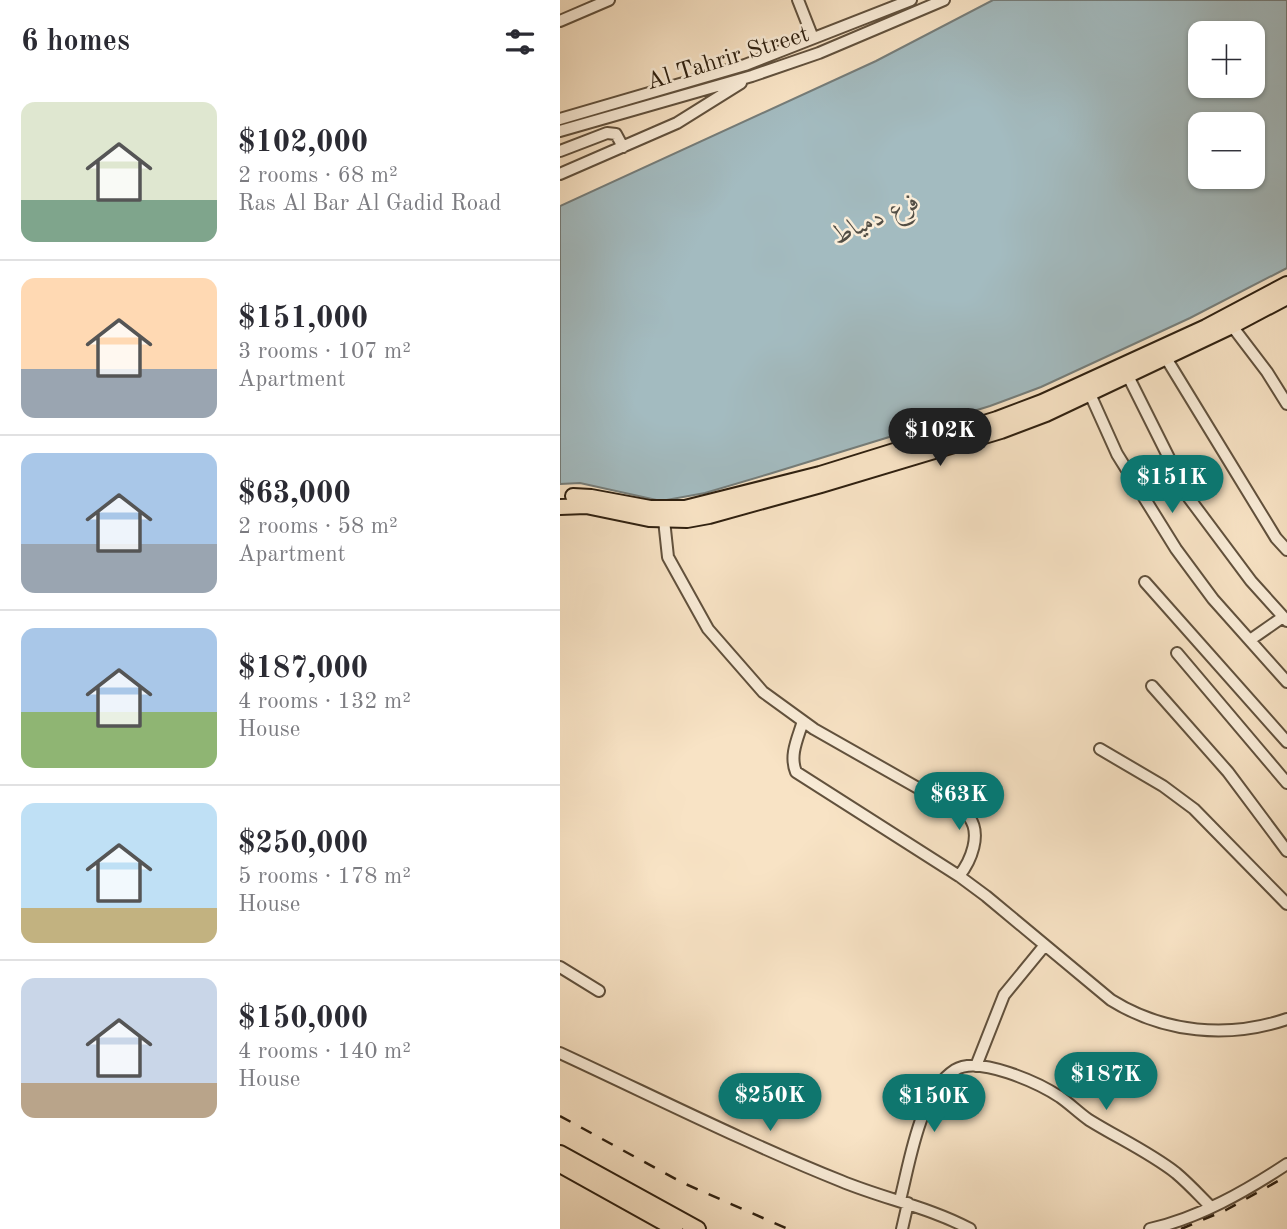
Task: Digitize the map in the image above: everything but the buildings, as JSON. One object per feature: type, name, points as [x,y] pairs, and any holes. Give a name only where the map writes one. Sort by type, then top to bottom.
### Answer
[{"type":"main road","points":[[560,507],[586,506],[635,517],[664,520],[709,516],[1042,402],[1206,327],[1287,284]]},
{"type":"main road","points":[[560,497],[591,497],[650,508],[685,509],[820,479],[1001,431],[1090,394],[1287,297]]},
{"type":"main road","points":[[560,1153],[698,1229]]},
{"type":"main road","points":[[560,1165],[675,1229]]},
{"type":"street","points":[[560,21],[609,0]]},
{"type":"street","points":[[798,0],[813,38]]},
{"type":"street","name":"Al Tahrir Street","points":[[560,119],[745,65],[911,0]]},
{"type":"street","name":"Al Tahrir Street","points":[[560,131],[752,76],[819,53],[944,0]]},
{"type":"street","points":[[883,11],[878,22],[885,25]]},
{"type":"street","points":[[856,22],[861,24],[863,29],[858,37]]},
{"type":"street","points":[[560,174],[677,123],[752,76]]},
{"type":"street","points":[[560,151],[607,132],[616,134],[623,146]]},
{"type":"street","points":[[1231,326],[1267,372],[1287,404]]},
{"type":"street","points":[[1166,358],[1276,538],[1287,550]]},
{"type":"street","points":[[1128,376],[1189,498],[1237,563],[1285,619],[1250,640]]},
{"type":"street","points":[[1090,394],[1116,454],[1152,515],[1213,599],[1287,682]]},
{"type":"street","points":[[664,520],[668,557],[708,629],[763,692],[803,722],[969,817],[974,824],[975,836],[967,866],[959,876]]},
{"type":"street","points":[[1145,582],[1287,742]]},
{"type":"street","points":[[1177,653],[1287,783]]},
{"type":"street","points":[[1152,686],[1228,772],[1287,850]]},
{"type":"street","points":[[803,722],[792,763],[796,772],[986,895],[1111,1000],[1162,1024],[1233,1031],[1287,1019]]},
{"type":"street","points":[[1100,749],[1163,786],[1194,809],[1287,904]]},
{"type":"street","points":[[976,1066],[1004,995],[1045,945]]},
{"type":"street","points":[[560,967],[599,991]]},
{"type":"street","points":[[560,1053],[811,1169],[970,1229]]},
{"type":"street","points":[[902,1229],[914,1143],[928,1104],[938,1085],[963,1066],[1006,1072],[1059,1097],[1087,1118],[1173,1171],[1210,1206]]},
{"type":"street","points":[[1150,1229],[1210,1206],[1258,1183],[1287,1164]]},
{"type":"water","name":"فرع دمياط","points":[[993,0],[1287,0],[1287,268],[1190,318],[1041,387],[990,406],[705,493],[661,501],[580,483],[560,484],[560,206],[876,61]]},
{"type":"railway","points":[[560,1116],[681,1182],[788,1229]]},
{"type":"railway","points":[[1181,1229],[1226,1210],[1287,1176]]}]
